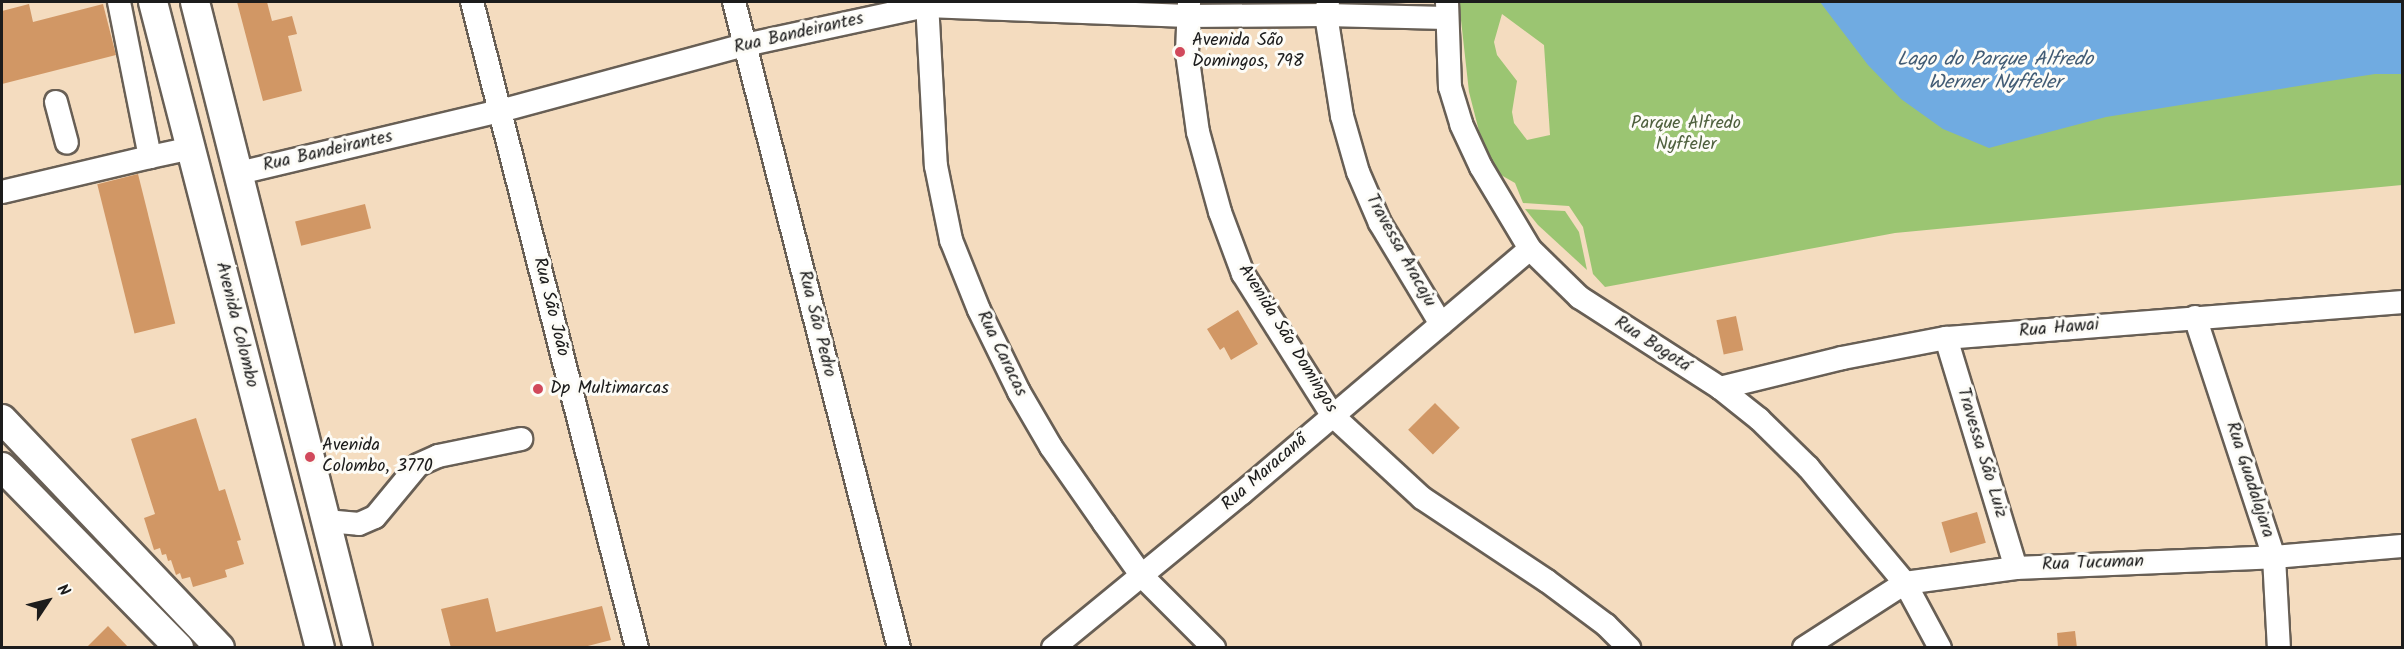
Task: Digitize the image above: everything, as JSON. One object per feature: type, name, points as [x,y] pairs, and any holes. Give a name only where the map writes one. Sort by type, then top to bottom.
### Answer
[{"type":"main road","name":"Avenida Colombo","points":[[153,2],[320,648]]},
{"type":"main road","points":[[195,2],[358,648]]},
{"type":"main road","points":[[2,418],[220,648]]},
{"type":"main road","points":[[44,461],[10,476],[179,648]]},
{"type":"main road","points":[[275,475],[302,506],[326,521]]},
{"type":"street","points":[[119,2],[150,157]]},
{"type":"street","name":"Rua São João","points":[[472,2],[637,648]]},
{"type":"street","name":"Rua São Pedro","points":[[734,2],[899,648]]},
{"type":"street","name":"Rua Bandeirantes","points":[[239,173],[500,111],[879,9],[927,4],[1188,9],[1446,10]]},
{"type":"street","name":"Rua Caracas","points":[[927,4],[936,166],[951,240],[979,310],[1019,392],[1051,447],[1142,576],[1214,648]]},
{"type":"street","name":"Travessa Aracaju","points":[[1327,8],[1342,116],[1358,172],[1380,223],[1440,324]]},
{"type":"street","name":"Avenida São Domingos","points":[[1188,9],[1187,53],[1198,132],[1220,212],[1243,274],[1332,415],[1422,498],[1547,581],[1606,625],[1629,648]]},
{"type":"street","name":"Rua Bogotá","points":[[1446,10],[1450,87],[1461,124],[1481,167],[1530,249],[1579,297],[1720,388],[1759,419],[1808,467],[1905,583],[1940,648]]},
{"type":"street","points":[[56,102],[67,143]]},
{"type":"street","points":[[2,192],[192,148]]},
{"type":"street","name":"Rua Maracanã","points":[[1053,648],[1142,576],[1530,249]]},
{"type":"street","name":"Rua Hawai","points":[[1720,388],[1842,358],[1946,338],[2403,302]]},
{"type":"street","name":"Rua Guadalajara","points":[[2195,317],[2274,556],[2279,648]]},
{"type":"street","name":"Travessa São Luiz","points":[[1946,338],[2016,568]]},
{"type":"street","points":[[326,521],[359,524],[375,517],[418,465],[438,456],[521,439]]},
{"type":"street","name":"Rua Tucuman","points":[[1804,648],[1905,583],[2016,568],[2274,556],[2403,546]]},
{"type":"green space","name":"Parque Alfredo Nyffeler","points":[[1459,2],[2402,2],[2402,185],[1895,233],[1605,287],[1593,274],[1583,227],[1569,206],[1523,203],[1515,183],[1501,175],[1491,160],[1479,131],[1469,92]],"holes":[[[1502,14],[1544,45],[1550,135],[1527,140],[1514,123],[1512,112],[1517,81],[1497,55],[1494,42]]]},
{"type":"green space","points":[[1525,209],[1565,211],[1579,232],[1587,270],[1538,225]]},
{"type":"water","name":"Lago do Parque Alfredo Werner Nyffeler","points":[[1820,2],[2402,2],[2402,74],[2375,74],[2106,117],[1989,148],[1943,129],[1901,99],[1868,65]]},
{"type":"building","points":[[237,2],[267,2],[272,21],[292,16],[297,34],[288,36],[302,91],[263,101]]},
{"type":"building","points":[[29,4],[33,22],[103,4],[116,55],[2,84],[2,11]]},
{"type":"building","points":[[138,174],[175,323],[135,334],[97,184]]},
{"type":"building","points":[[365,204],[371,228],[301,246],[295,221]]},
{"type":"building","points":[[1238,310],[1258,344],[1231,360],[1224,347],[1220,350],[1207,329]]},
{"type":"building","points":[[1736,316],[1743,350],[1724,354],[1716,320]]},
{"type":"building","points":[[1435,403],[1460,428],[1433,455],[1408,430]]},
{"type":"building","points":[[196,418],[219,491],[225,489],[241,540],[237,541],[244,564],[225,570],[227,577],[193,587],[190,577],[182,579],[180,573],[176,575],[171,560],[168,561],[166,554],[162,555],[160,548],[154,550],[144,518],[155,514],[131,439]]},
{"type":"building","points":[[1977,512],[1986,543],[1950,553],[1941,522]]},
{"type":"building","points":[[488,598],[496,632],[602,606],[611,640],[580,648],[451,648],[441,609]]},
{"type":"building","points":[[108,626],[129,648],[86,648]]},
{"type":"building","points":[[2075,631],[2077,648],[2058,648],[2057,633]]},
{"type":"place","name":"Avenida São Domingos, 798","points":[[1180,52]]},
{"type":"place","name":"Dp Multimarcas","points":[[538,389]]},
{"type":"place","name":"Avenida Colombo, 3770","points":[[310,457]]}]
